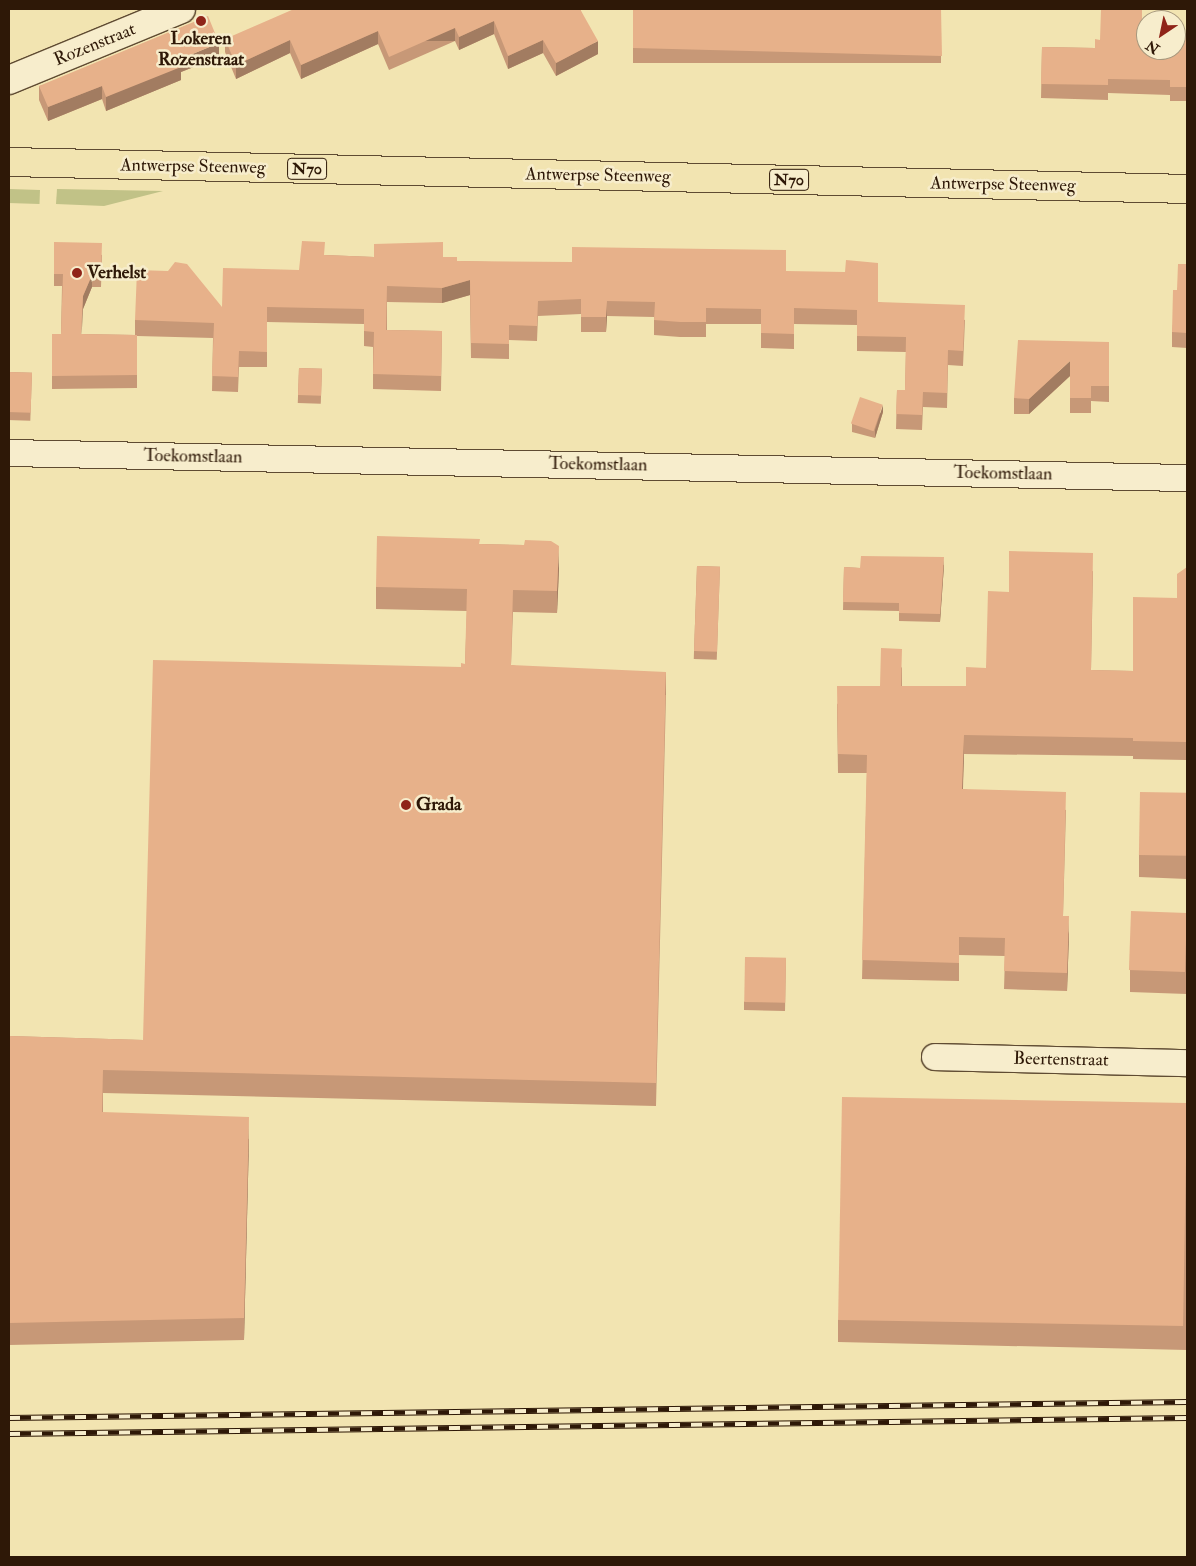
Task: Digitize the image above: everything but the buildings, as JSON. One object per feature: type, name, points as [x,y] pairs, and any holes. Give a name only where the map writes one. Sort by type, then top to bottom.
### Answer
[{"type":"main road","name":"Antwerpse Steenweg","points":[[9,162],[1187,189]]},
{"type":"street","name":"Rozenstraat","points":[[9,80],[181,9]]},
{"type":"street","name":"Toekomstlaan","points":[[9,453],[1187,478]]},
{"type":"street","name":"Beertenstraat","points":[[935,1056],[1187,1063]]},
{"type":"green space","points":[[9,189],[40,190],[39,204],[9,203]]},
{"type":"green space","points":[[57,189],[163,191],[104,206],[56,204]]},
{"type":"railway","points":[[9,1418],[1187,1402]]},
{"type":"railway","points":[[9,1434],[1187,1418]]},
{"type":"place","name":"Lokeren Rozenstraat","points":[[201,21]]},
{"type":"place","name":"Verhelst","points":[[77,273]]},
{"type":"place","name":"Grada","points":[[406,805]]}]
